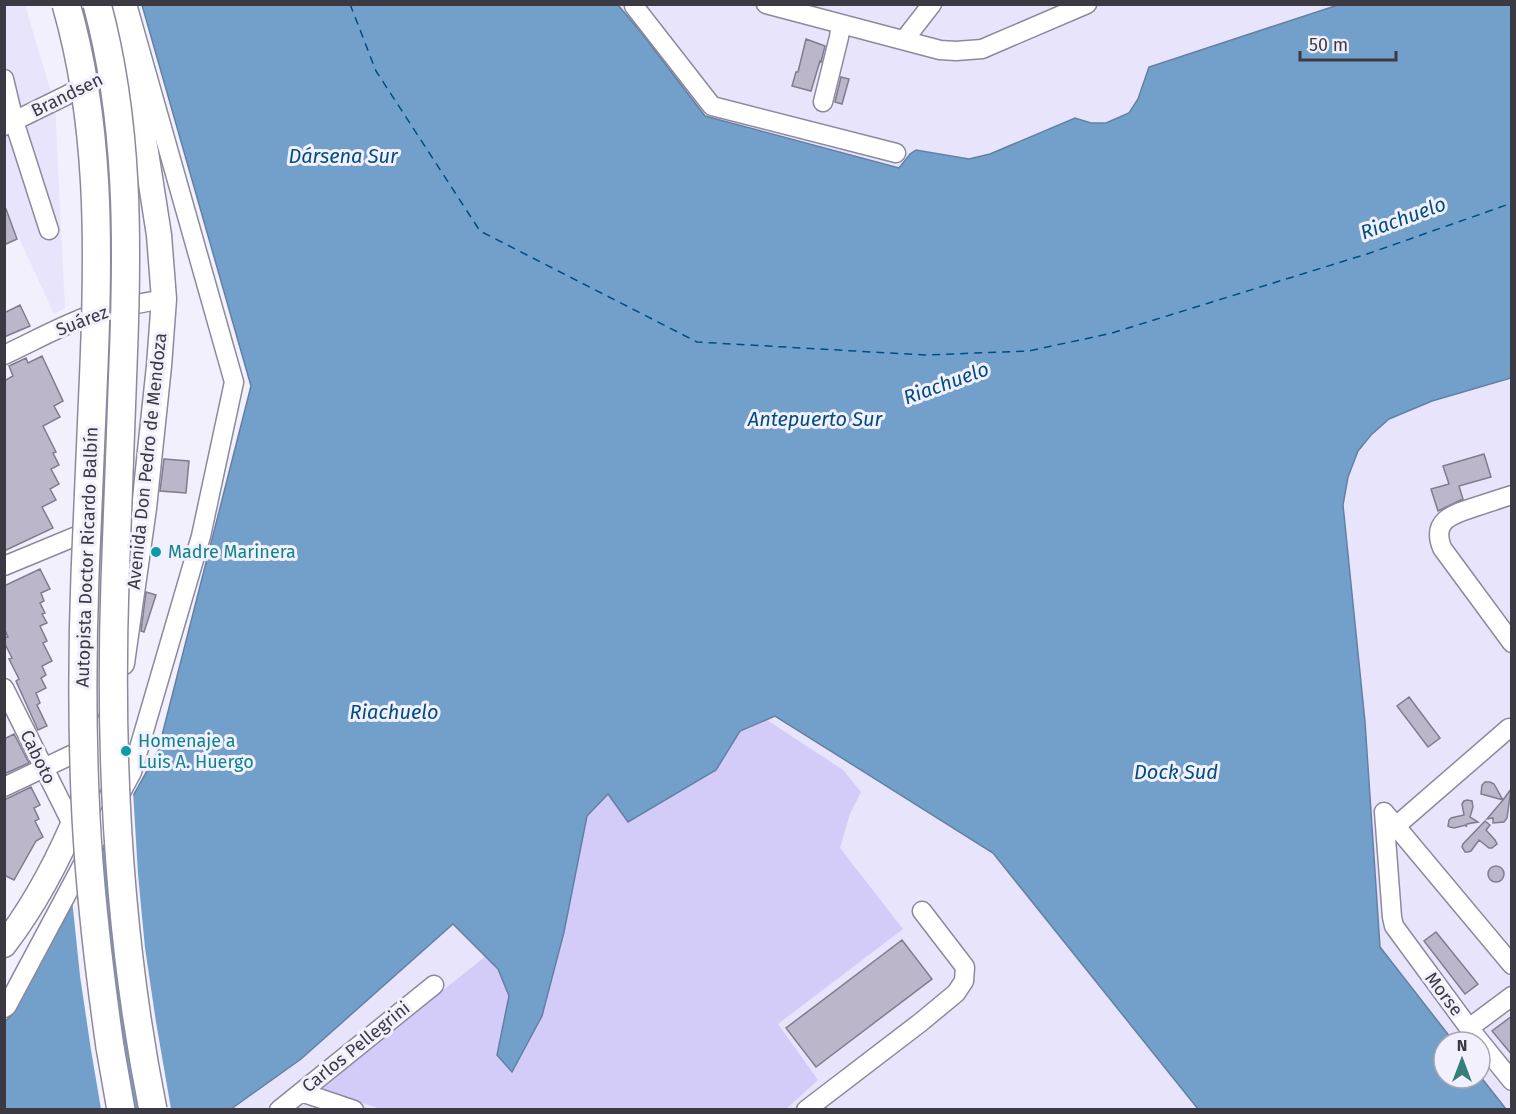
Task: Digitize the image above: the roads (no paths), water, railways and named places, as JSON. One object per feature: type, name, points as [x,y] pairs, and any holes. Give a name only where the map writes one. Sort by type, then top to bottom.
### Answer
[{"type":"highway","name":"Autopista Doctor Ricardo Balbín","points":[[66,4],[85,84],[92,138],[97,214],[97,301],[82,690],[86,818],[99,972],[122,1110]]},
{"type":"highway","name":"Autopista Doctor Ricardo Balbín","points":[[97,4],[113,79],[121,134],[125,190],[126,302],[114,595],[115,796],[128,950],[153,1110]]},
{"type":"main road","name":"Avenida Don Pedro de Mendoza","points":[[5,946],[58,861],[93,777],[115,699],[125,648],[144,508],[164,299],[159,234],[138,106],[119,69],[107,4]]},
{"type":"main road","name":"Avenida Don Pedro de Mendoza","points":[[105,739],[120,306],[118,16],[114,4]]},
{"type":"street","points":[[4,1008],[132,772],[201,536],[234,382],[127,4]]},
{"type":"street","points":[[766,4],[793,8],[841,24],[940,50],[956,51],[982,49],[1088,5]]},
{"type":"street","points":[[904,40],[932,4]]},
{"type":"street","points":[[634,5],[712,106],[896,153]]},
{"type":"street","points":[[823,102],[841,24]]},
{"type":"street","name":"Brandsen","points":[[9,123],[119,69]]},
{"type":"street","points":[[4,79],[9,123],[49,230]]},
{"type":"street","name":"Suárez","points":[[4,355],[76,321],[120,306],[164,299]]},
{"type":"street","points":[[1512,495],[1453,514],[1443,522],[1438,538],[1442,548],[1512,643]]},
{"type":"street","points":[[4,566],[144,508]]},
{"type":"street","name":"Caboto","points":[[4,688],[73,826]]},
{"type":"street","points":[[1509,728],[1396,826],[1512,965]]},
{"type":"street","points":[[4,787],[105,739]]},
{"type":"street","name":"Morse","points":[[1396,826],[1384,812],[1394,926],[1469,1028],[1512,1081]]},
{"type":"street","points":[[806,1110],[921,1022],[956,993],[964,981],[964,967],[922,911]]},
{"type":"street","name":"Carlos Pellegrini","points":[[279,1110],[434,985]]},
{"type":"street","points":[[1469,1028],[1512,996]]},
{"type":"street","points":[[301,1092],[354,1110]]},
{"type":"water","points":[[142,5],[618,5],[705,116],[899,168],[916,150],[969,159],[990,154],[1075,118],[1091,123],[1106,123],[1129,113],[1138,99],[1149,67],[1338,5],[1511,5],[1511,378],[1432,401],[1389,419],[1358,451],[1348,477],[1343,505],[1365,722],[1380,947],[1445,1030],[1432,1030],[1432,1090],[1491,1090],[1506,1109],[1198,1109],[993,853],[775,716],[740,731],[716,770],[628,822],[608,794],[587,816],[564,932],[542,1016],[512,1072],[497,1055],[509,996],[498,969],[453,924],[301,1059],[231,1109],[5,1110],[5,1021],[10,1017],[158,751],[251,386]]},
{"type":"place","name":"Madre Marinera","points":[[156,552]]},
{"type":"place","name":"Homenaje a Luis A. Huergo","points":[[126,751]]},
{"type":"water label","name":"Dársena Sur","points":[[343,156]]},
{"type":"water label","name":"Riachuelo","points":[[1403,218]]},
{"type":"water label","name":"Riachuelo","points":[[946,383]]},
{"type":"water label","name":"Antepuerto Sur","points":[[815,419]]},
{"type":"water label","name":"Riachuelo","points":[[394,712]]},
{"type":"water label","name":"Dock Sud","points":[[1176,772]]}]
